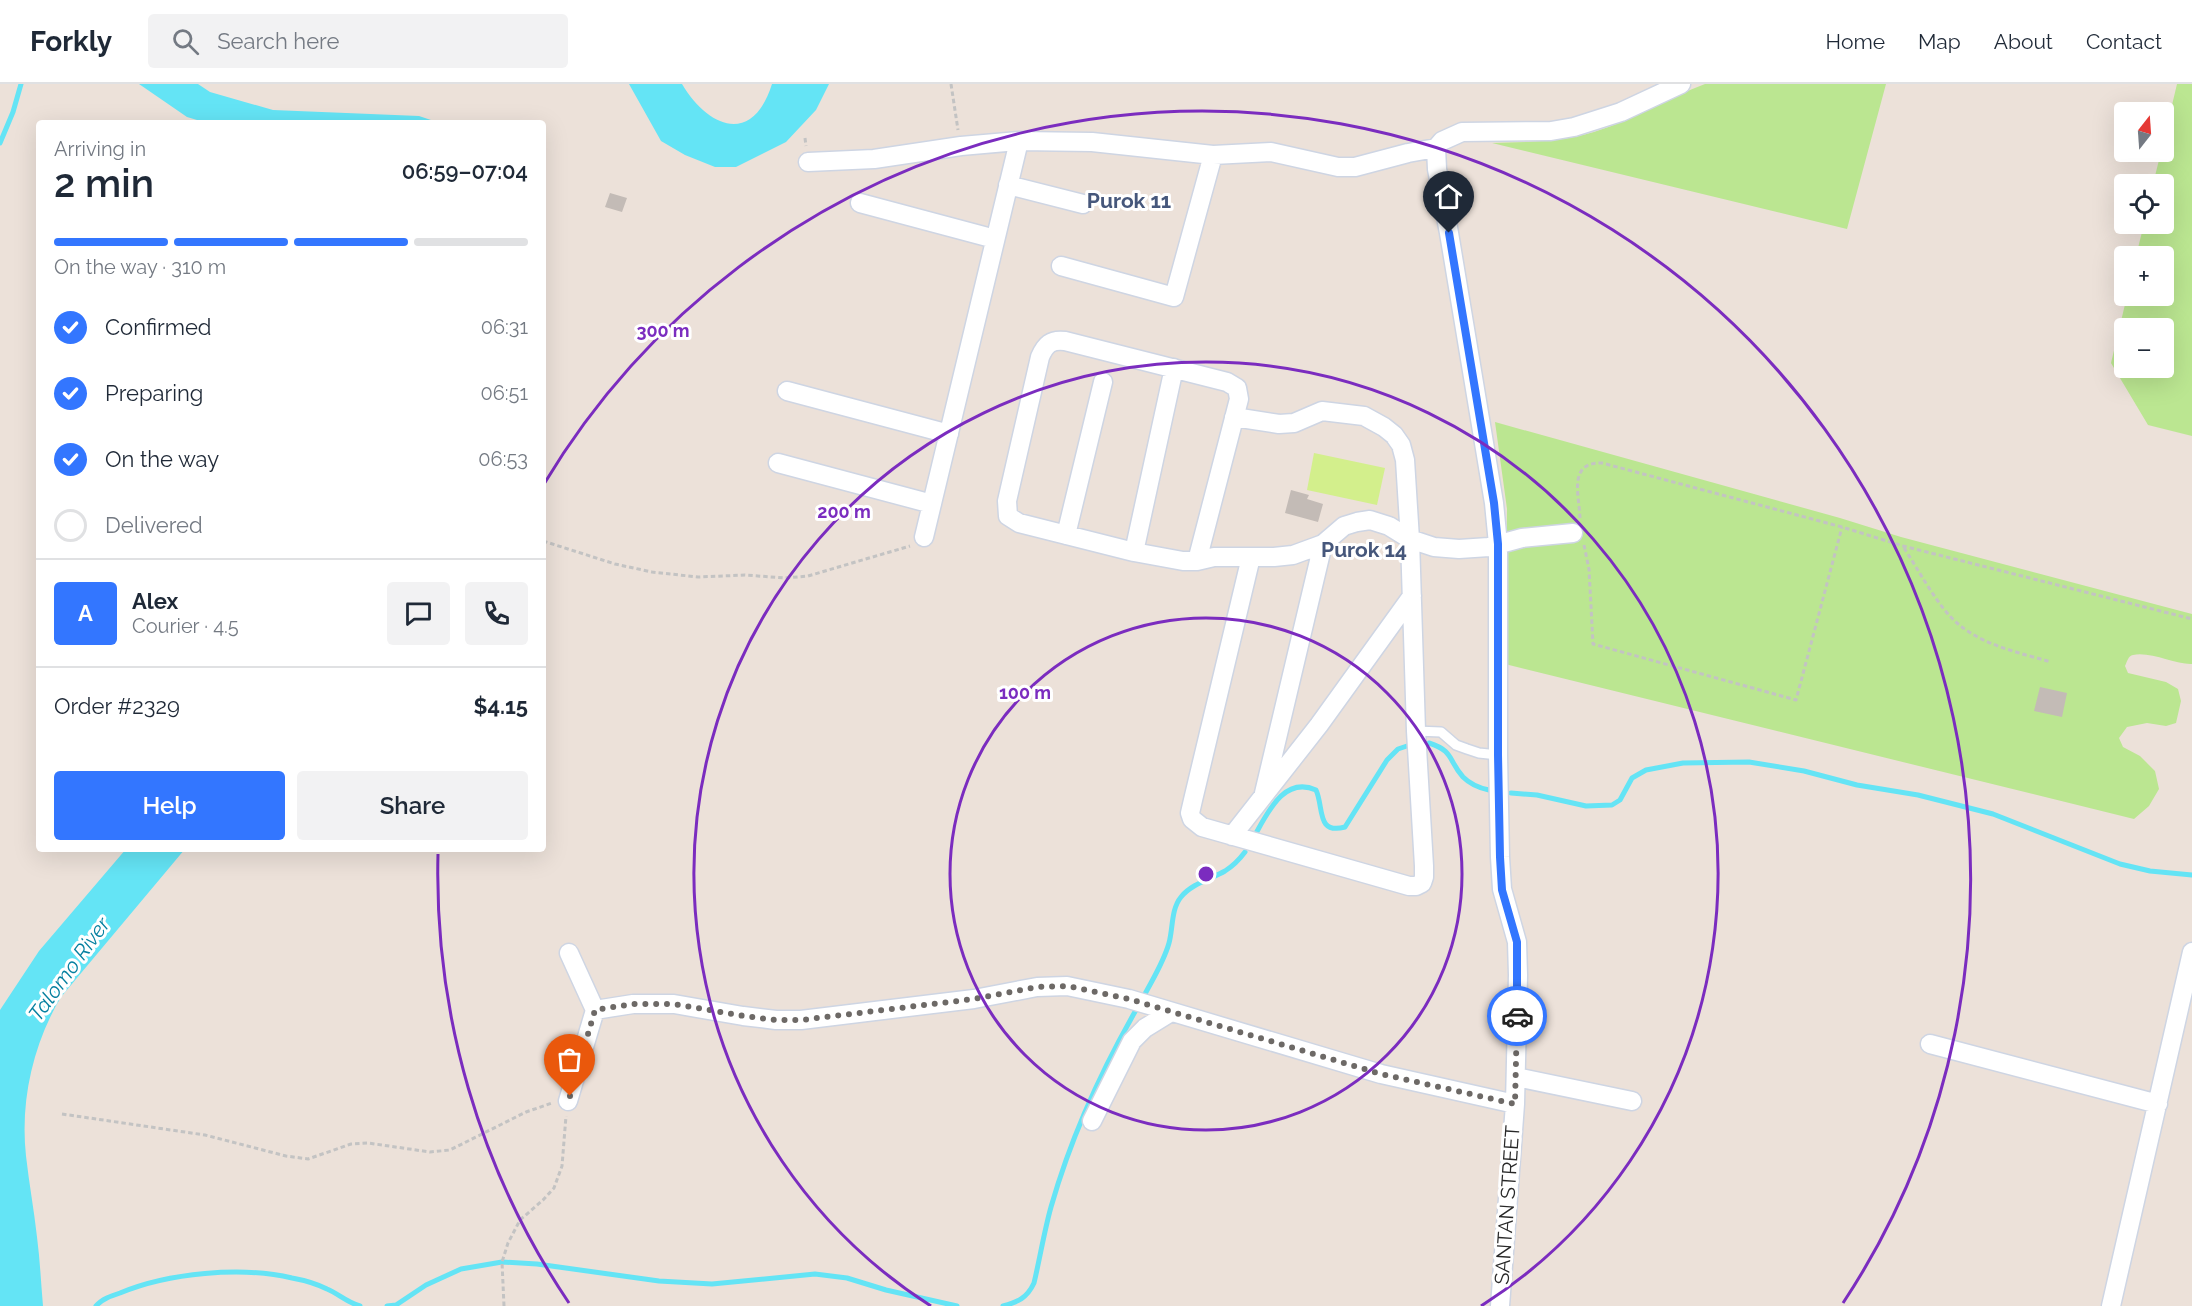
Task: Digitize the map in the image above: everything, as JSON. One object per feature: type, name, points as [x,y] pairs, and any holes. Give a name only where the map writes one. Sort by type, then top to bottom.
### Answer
[{"type":"street","points":[[808,162],[874,159],[961,146],[1019,141],[1092,142],[1213,155],[1271,152],[1338,167],[1354,167],[1436,148],[1442,141],[1462,132],[1551,131],[1574,128],[1621,112],[1681,84]]},
{"type":"street","points":[[924,537],[1019,141]]},
{"type":"street","name":"SANTAN STREET","points":[[1436,148],[1437,169],[1494,503],[1498,544],[1498,755],[1502,890],[1517,942],[1518,975],[1515,1104],[1500,1306]]},
{"type":"street","points":[[1061,266],[1174,297],[1213,155]]},
{"type":"street","points":[[1008,185],[1083,204]]},
{"type":"street","points":[[860,203],[995,239]]},
{"type":"street","points":[[1197,561],[1234,417],[1239,393],[1234,385],[1065,341],[1050,342],[1044,348],[1006,509],[1008,516],[1019,523],[1134,552],[1168,559],[1197,561],[1214,557],[1293,555],[1323,543],[1344,526],[1370,520],[1389,526],[1410,539],[1434,547],[1459,549],[1478,549],[1522,538],[1573,533]]},
{"type":"street","points":[[1134,552],[1174,368]]},
{"type":"street","points":[[1066,535],[1103,382]]},
{"type":"street","points":[[787,391],[949,434]]},
{"type":"street","points":[[1234,417],[1279,424],[1294,423],[1322,411],[1364,416],[1384,427],[1401,445],[1405,460],[1410,539],[1416,731],[1424,866],[1422,883],[1409,886],[1232,836],[1202,827],[1194,822],[1190,813],[1251,557]]},
{"type":"street","points":[[778,463],[933,504]]},
{"type":"street","points":[[1263,799],[1323,543]]},
{"type":"street","points":[[1232,836],[1263,799],[1357,674],[1412,596]]},
{"type":"street","points":[[2111,1306],[2192,952]]},
{"type":"street","points":[[568,1101],[595,1010],[569,953]]},
{"type":"street","points":[[595,1010],[633,1004],[674,1004],[744,1016],[801,1020],[974,999],[1037,987],[1067,986],[1098,991],[1381,1074],[1515,1104]]},
{"type":"street","points":[[1092,1120],[1132,1041],[1145,1028],[1171,1012]]},
{"type":"street","points":[[1930,1044],[2158,1104]]},
{"type":"street","points":[[1516,1077],[1632,1101]]},
{"type":"lane","points":[[1416,731],[1441,732],[1456,745],[1479,753],[1498,755]]},
{"type":"path","points":[[951,84],[961,146]]},
{"type":"path","points":[[1842,527],[1796,700],[1593,644],[1589,568],[1585,547],[1578,535],[1573,533],[1580,518],[1578,476],[1582,468],[1590,463],[1602,463],[1842,527],[1903,546],[2192,619]]},
{"type":"path","points":[[546,542],[615,564],[652,572],[698,577],[745,576],[785,579],[808,576],[886,554],[913,545],[924,537]]},
{"type":"path","points":[[1903,546],[1956,622],[1995,644],[2051,662]]},
{"type":"path","points":[[62,1114],[205,1135],[286,1156],[308,1159],[351,1144],[368,1143],[430,1152],[450,1150],[526,1112],[554,1102],[568,1101],[562,1166],[554,1188],[520,1220],[508,1243],[502,1262],[504,1306]]},
{"type":"green space","points":[[1705,84],[1886,84],[1847,229],[1492,143],[1557,140],[1594,132]]},
{"type":"green space","points":[[2177,84],[2192,84],[2192,436],[2148,425],[2120,378],[2174,378],[2174,318],[2122,318],[2125,306],[2174,306],[2174,246],[2138,246],[2142,234],[2174,234],[2174,174],[2156,174],[2158,162],[2174,162],[2173,102]]},
{"type":"green space","points":[[2114,350],[2114,368],[2111,363]]},
{"type":"green space","points":[[1495,422],[1901,537],[2192,614],[2192,664],[2140,654],[2130,657],[2125,666],[2128,673],[2166,682],[2178,689],[2181,701],[2176,723],[2166,726],[2147,723],[2127,727],[2119,738],[2123,747],[2140,756],[2155,771],[2159,789],[2149,806],[2134,819],[1505,664],[1507,509]]},
{"type":"green space","points":[[1314,453],[1385,468],[1377,505],[1307,490]]},
{"type":"water","points":[[139,84],[198,84],[210,92],[273,110],[419,116],[431,120],[197,120],[187,117]]},
{"type":"water","points":[[629,84],[682,84],[705,112],[717,120],[730,124],[742,123],[754,116],[764,103],[772,84],[829,84],[816,110],[786,142],[736,167],[715,167],[685,155],[661,141]]},
{"type":"water","name":"Talomo River","points":[[123,852],[182,852],[61,997],[43,1034],[36,1053],[27,1094],[25,1135],[43,1306],[0,1306],[0,1010],[39,951]]},
{"type":"building","points":[[610,193],[627,198],[622,212],[605,207]]},
{"type":"building","points":[[1291,490],[1309,495],[1307,499],[1323,504],[1318,522],[1285,513]]},
{"type":"building","points":[[2040,687],[2067,693],[2062,717],[2034,711]]},
{"type":"waterway","points":[[0,143],[13,112],[21,84]]},
{"type":"waterway","points":[[1429,743],[1443,749],[1466,780],[1475,786],[1489,790]]},
{"type":"waterway","points":[[1255,835],[1278,799],[1286,792],[1305,787],[1316,790],[1325,823],[1329,827],[1345,827],[1387,760],[1398,749],[1410,745]]},
{"type":"waterway","points":[[1511,793],[1537,795],[1586,806],[1612,805],[1620,800],[1632,778],[1646,770],[1683,763],[1749,762],[1804,771],[1857,785],[1918,795],[1993,814],[2120,864],[2150,871],[2192,875]]},
{"type":"waterway","points":[[1145,994],[1167,950],[1174,913],[1181,897],[1196,885],[1228,869],[1245,852]]},
{"type":"waterway","points":[[1003,1306],[1021,1299],[1034,1283],[1049,1216],[1077,1131],[1110,1058],[1136,1010]]},
{"type":"waterway","points":[[387,1306],[396,1305],[426,1285],[461,1269],[502,1262],[537,1264],[659,1281],[712,1284],[815,1274],[847,1278],[886,1290],[957,1306]]},
{"type":"waterway","points":[[96,1306],[101,1301],[139,1286],[182,1276],[228,1272],[272,1274],[301,1280],[323,1287],[360,1306]]},
{"type":"way so far","points":[[570,1096],[595,1010],[613,1006],[674,1004],[744,1016],[801,1020],[974,999],[1037,987],[1067,986],[1129,999],[1381,1074],[1515,1104],[1517,1016]]},
{"type":"district","name":"Purok 11","points":[[1129,200]]},
{"type":"district","name":"Purok 14","points":[[1364,549]]},
{"type":"route","points":[[1449,233],[1494,503],[1498,544],[1500,857],[1502,890],[1517,942],[1517,1016]]}]
